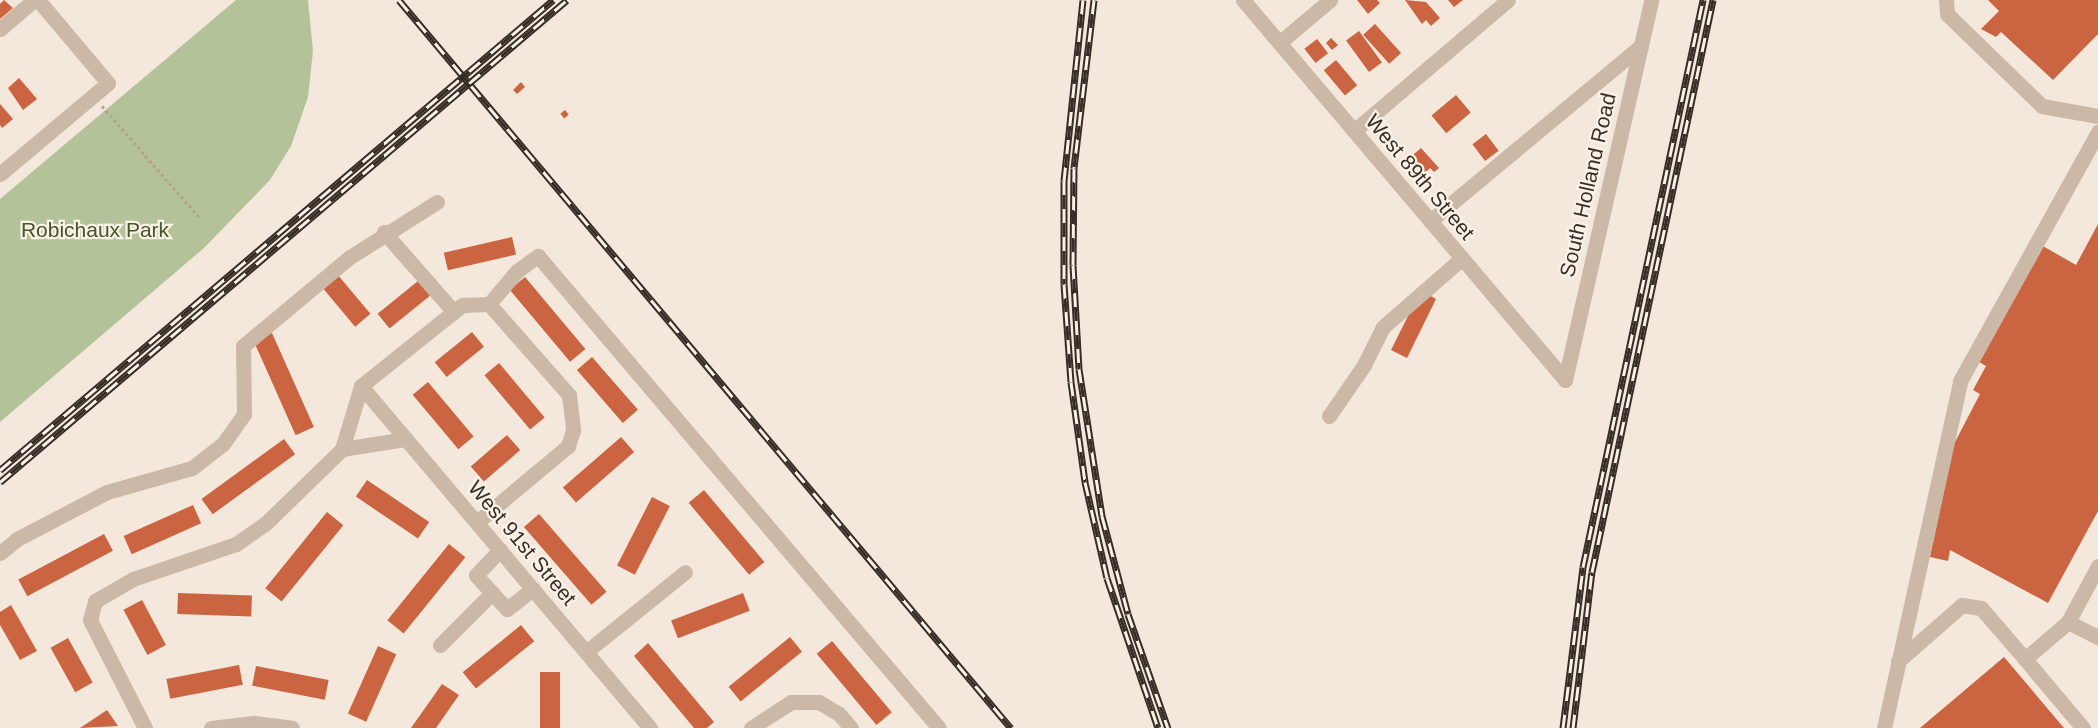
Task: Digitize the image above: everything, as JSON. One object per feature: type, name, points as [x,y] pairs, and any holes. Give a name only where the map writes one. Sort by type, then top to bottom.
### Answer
[{"type":"street","points":[[0,29],[36,0],[108,83],[0,174]]},
{"type":"street","name":"West 89th Street","points":[[1243,0],[1565,380]]},
{"type":"street","points":[[1279,43],[1330,0]]},
{"type":"street","points":[[1354,131],[1508,0]]},
{"type":"street","name":"South Holland Road","points":[[1565,380],[1651,0]]},
{"type":"street","points":[[1946,0],[1947,14],[2042,106],[2098,116]]},
{"type":"street","points":[[1430,221],[1641,46]]},
{"type":"street","points":[[1884,728],[1960,381],[2098,132]]},
{"type":"street","points":[[0,553],[68,511],[107,492],[192,468],[223,444],[244,414],[243,346],[384,232],[437,202]]},
{"type":"street","points":[[384,232],[458,308]]},
{"type":"street","points":[[145,728],[90,620],[95,601],[133,579],[236,544],[265,524],[342,449],[361,386],[458,308],[489,304],[517,271],[538,256],[939,728]]},
{"type":"street","points":[[1329,416],[1364,365],[1383,327],[1462,258]]},
{"type":"street","points":[[477,522],[568,446],[573,430],[569,395],[489,304]]},
{"type":"street","name":"West 91st Street","points":[[361,386],[650,728]]},
{"type":"street","points":[[342,449],[406,439]]},
{"type":"street","points":[[500,550],[476,575],[507,609],[532,589]]},
{"type":"street","points":[[2025,659],[2068,622],[2098,566]]},
{"type":"street","points":[[586,652],[685,572]]},
{"type":"street","points":[[440,645],[492,593]]},
{"type":"street","points":[[1898,661],[1962,605],[1981,608],[2083,728]]},
{"type":"street","points":[[2068,622],[2098,637]]},
{"type":"street","points":[[751,728],[774,710],[791,702],[819,702],[839,714],[851,728]]},
{"type":"street","points":[[211,728],[254,723],[292,728]]},
{"type":"path","points":[[102,106],[199,217]]},
{"type":"green space","name":"Robichaux Park","points":[[236,0],[308,0],[313,51],[308,97],[291,146],[270,180],[204,248],[0,422],[0,199]]},
{"type":"building","points":[[4,0],[13,8],[0,19],[0,4]]},
{"type":"building","points":[[1357,0],[1377,0],[1380,3],[1368,14]]},
{"type":"building","points":[[1405,0],[1426,2],[1440,18],[1431,26],[1426,20],[1422,24]]},
{"type":"building","points":[[1448,0],[1463,0],[1454,7]]},
{"type":"building","points":[[1988,0],[2098,0],[2098,34],[2053,80],[2001,32],[1996,37],[1981,29],[1999,11]]},
{"type":"building","points":[[1375,24],[1401,53],[1389,64],[1363,35]]},
{"type":"building","points":[[1359,31],[1382,63],[1369,72],[1346,40]]},
{"type":"building","points":[[1331,38],[1338,45],[1332,50],[1326,43]]},
{"type":"building","points":[[1317,39],[1328,53],[1315,63],[1304,49]]},
{"type":"building","points":[[1336,60],[1357,85],[1345,96],[1324,70]]},
{"type":"building","points":[[19,78],[37,99],[23,110],[8,88]]},
{"type":"building","points":[[521,82],[525,87],[517,94],[513,90]]},
{"type":"building","points":[[1456,95],[1471,113],[1446,133],[1431,116]]},
{"type":"building","points":[[0,104],[13,119],[2,128],[0,125]]},
{"type":"building","points":[[565,110],[569,115],[564,118],[560,114]]},
{"type":"building","points":[[1486,134],[1499,151],[1485,161],[1472,144]]},
{"type":"building","points":[[1421,148],[1439,168],[1434,172],[1430,168],[1423,175],[1408,159]]},
{"type":"building","points":[[2098,224],[2098,511],[2048,603],[1950,550],[1948,561],[1930,557],[1954,444],[1980,394],[1973,390],[1986,366],[1979,362],[2041,245],[2076,265]]},
{"type":"building","points":[[512,237],[516,255],[448,270],[444,253]]},
{"type":"building","points":[[337,274],[370,314],[355,327],[322,287]]},
{"type":"building","points":[[525,277],[585,349],[570,362],[510,290]]},
{"type":"building","points":[[418,281],[430,296],[390,328],[378,314]]},
{"type":"building","points":[[1429,295],[1436,299],[1407,358],[1391,350],[1410,312]]},
{"type":"building","points":[[472,332],[484,347],[447,377],[435,362]]},
{"type":"building","points":[[272,333],[314,427],[296,435],[254,341]]},
{"type":"building","points":[[592,357],[638,410],[623,423],[577,370]]},
{"type":"building","points":[[499,363],[545,417],[530,430],[484,375]]},
{"type":"building","points":[[428,382],[474,436],[458,449],[413,395]]},
{"type":"building","points":[[507,435],[520,450],[484,482],[471,466]]},
{"type":"building","points":[[621,437],[634,452],[576,503],[563,488]]},
{"type":"building","points":[[284,439],[295,454],[213,514],[201,499]]},
{"type":"building","points":[[367,480],[429,522],[418,539],[356,497]]},
{"type":"building","points":[[704,490],[764,562],[749,575],[689,503]]},
{"type":"building","points":[[652,497],[670,506],[635,575],[617,566]]},
{"type":"building","points":[[193,505],[201,523],[132,554],[124,536]]},
{"type":"building","points":[[327,512],[343,525],[282,601],[265,588]]},
{"type":"building","points":[[539,514],[607,592],[591,605],[524,527]]},
{"type":"building","points":[[104,534],[113,551],[27,596],[18,580]]},
{"type":"building","points":[[449,544],[465,557],[404,633],[387,620]]},
{"type":"building","points":[[178,593],[252,596],[251,617],[177,614]]},
{"type":"building","points":[[743,593],[750,611],[678,638],[671,621]]},
{"type":"building","points":[[142,600],[166,645],[147,655],[123,610]]},
{"type":"building","points":[[11,605],[37,651],[20,660],[0,625],[0,612]]},
{"type":"building","points":[[521,625],[534,641],[476,689],[463,672]]},
{"type":"building","points":[[790,637],[802,652],[741,701],[729,687]]},
{"type":"building","points":[[68,638],[93,683],[75,692],[51,648]]},
{"type":"building","points":[[832,641],[892,712],[876,725],[817,654]]},
{"type":"building","points":[[648,643],[714,722],[707,728],[694,728],[634,656]]},
{"type":"building","points":[[378,646],[396,654],[366,722],[348,714]]},
{"type":"building","points":[[2004,657],[2064,728],[1920,728]]},
{"type":"building","points":[[239,665],[243,685],[170,699],[166,679]]},
{"type":"building","points":[[256,666],[329,680],[325,700],[252,686]]},
{"type":"building","points":[[540,672],[560,672],[560,728],[540,728]]},
{"type":"building","points":[[442,684],[459,695],[436,728],[411,728]]},
{"type":"building","points":[[107,710],[118,726],[80,728]]},
{"type":"railway","points":[[399,0],[1011,728]]},
{"type":"railway","points":[[0,470],[553,0]]},
{"type":"railway","points":[[0,482],[567,0]]},
{"type":"railway","points":[[1083,0],[1064,181],[1064,284],[1071,382],[1085,482],[1107,578],[1158,728]]},
{"type":"railway","points":[[1094,0],[1074,168],[1073,265],[1079,369],[1102,516],[1128,614],[1168,728]]},
{"type":"railway","points":[[1563,728],[1583,567],[1703,0]]},
{"type":"railway","points":[[1573,728],[1592,572],[1713,0]]}]
